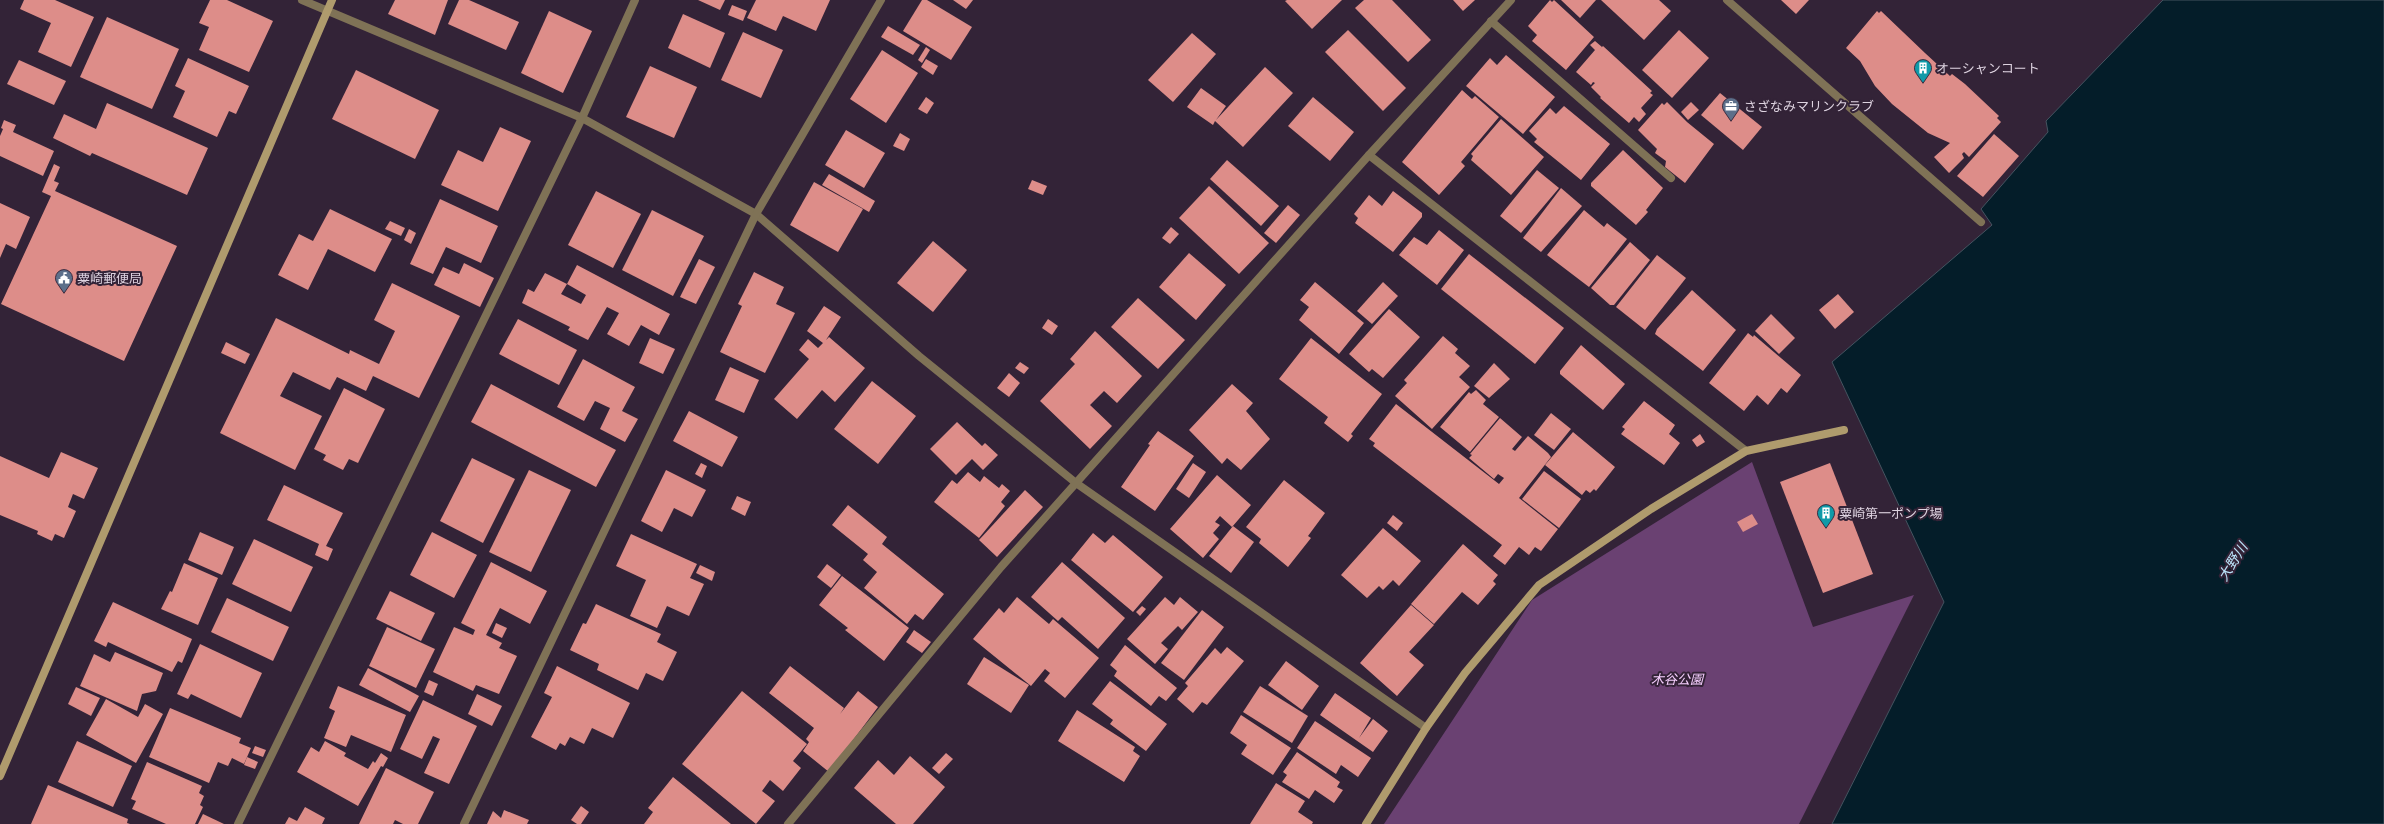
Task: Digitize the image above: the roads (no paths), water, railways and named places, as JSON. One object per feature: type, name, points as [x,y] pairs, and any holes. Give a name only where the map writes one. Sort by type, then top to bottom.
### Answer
[{"type":"street","points":[[302,0],[582,118],[756,214],[919,356],[1076,483],[1426,728]]},
{"type":"street","points":[[0,776],[332,0]]},
{"type":"street","points":[[238,824],[582,118],[635,0]]},
{"type":"street","points":[[464,824],[756,214],[881,0]]},
{"type":"street","points":[[788,824],[1001,568],[1369,155],[1511,0]]},
{"type":"street","points":[[1727,0],[1981,222]]},
{"type":"street","points":[[1491,22],[1671,178]]},
{"type":"street","points":[[1369,155],[1746,451]]},
{"type":"street","points":[[1366,824],[1426,728],[1465,673],[1539,585],[1652,509],[1746,451],[1844,430]]},
{"type":"water","name":"大野川","points":[[2163,0],[2384,0],[2384,824],[1832,824],[1944,602],[1832,362],[1992,225],[1981,209],[2048,132],[2046,121]]},
{"type":"place","name":"オーシャンコート","points":[[1923,83]]},
{"type":"place","name":"さざなみマリンクラブ","points":[[1731,121]]},
{"type":"place","name":"粟崎郵便局","points":[[64,293]]},
{"type":"place","name":"粟崎第一ポンプ場","points":[[1826,528]]},
{"type":"park label","name":"木谷公園","points":[[1677,679]]}]
